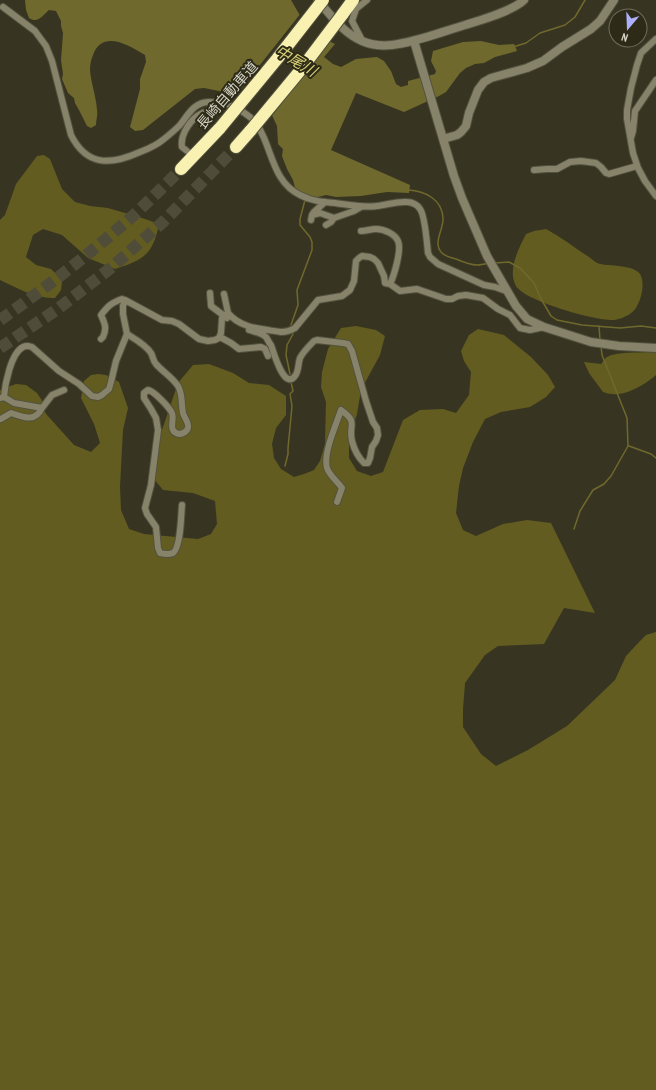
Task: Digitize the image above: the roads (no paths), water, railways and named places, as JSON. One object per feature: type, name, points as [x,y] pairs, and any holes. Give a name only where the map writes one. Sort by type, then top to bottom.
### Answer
[{"type":"highway","name":"長崎自動車道","points":[[181,169],[220,128],[278,59],[323,0]]},
{"type":"highway","points":[[236,146],[299,72],[353,0]]},
{"type":"street","points":[[318,0],[340,26],[349,34],[363,42],[381,45],[391,45],[414,41],[503,12],[524,0]]},
{"type":"street","points":[[363,42],[352,21],[356,9],[367,0]]},
{"type":"street","points":[[443,139],[457,135],[466,126],[469,113],[478,90],[484,82],[491,78],[527,68],[543,61],[591,29],[600,21],[614,0]]},
{"type":"street","points":[[3,7],[35,31],[46,46],[52,61],[71,135],[80,149],[95,159],[110,162],[144,151],[162,140],[179,126],[189,112],[199,104],[209,102],[228,104],[238,108],[256,122],[274,166],[282,181],[289,189],[307,199],[361,207],[401,202],[414,203],[420,208],[423,214],[428,253],[430,257],[438,264],[484,286],[495,287],[506,291]]},
{"type":"street","points":[[656,39],[641,53],[626,110],[630,140],[637,166],[645,181],[656,196]]},
{"type":"street","points":[[414,41],[420,65],[462,198],[487,256],[516,306],[527,319],[544,327],[610,345],[656,348]]},
{"type":"street","points":[[630,140],[633,131],[635,111],[656,80]]},
{"type":"street","points":[[187,151],[182,147],[181,142],[189,124],[200,114],[223,104]]},
{"type":"street","points":[[534,170],[557,169],[570,162],[581,161],[596,163],[609,174],[637,166]]},
{"type":"street","points":[[325,202],[314,212],[312,218],[320,213],[334,218]]},
{"type":"street","points":[[326,225],[334,218],[361,207]]},
{"type":"street","points":[[361,231],[376,229],[382,230],[398,240],[399,245],[396,269],[390,284]]},
{"type":"street","points":[[210,293],[211,306],[236,322],[250,327],[281,332],[290,331],[295,328],[318,300],[342,296],[350,290],[353,284],[356,261],[364,256],[374,259],[378,263],[384,276],[385,283],[390,284],[400,290],[417,289],[446,299],[466,295],[483,298],[498,309],[510,315],[520,328],[530,330],[544,327]]},
{"type":"street","points":[[224,294],[226,315],[240,327],[263,335],[270,344],[279,368],[284,375],[290,379],[296,375],[300,358],[314,341],[320,340],[348,344],[352,351],[366,401],[373,422],[377,428],[378,435],[372,446],[368,463],[364,463],[359,458],[352,440],[352,426],[350,418],[341,410],[330,441],[327,462],[327,469],[342,488],[337,502]]},
{"type":"street","points":[[101,339],[106,330],[101,315],[108,305],[122,299],[162,320],[172,321],[179,324],[199,339],[208,341],[215,340],[220,337],[222,318],[226,315]]},
{"type":"street","points":[[42,408],[14,403],[2,397],[7,377],[15,356],[24,346],[32,347],[59,371],[74,379],[92,396],[98,397],[102,395],[109,389],[116,361],[126,334],[123,306],[126,300]]},
{"type":"street","points":[[126,334],[149,350],[152,353],[154,362],[168,374],[178,386],[182,398],[183,414],[188,426],[186,432],[181,434],[174,432],[172,429],[173,415],[171,412],[158,396],[151,391],[148,390],[144,393],[144,398],[156,418],[158,430],[151,485],[145,508],[147,514],[156,527],[158,548],[160,553],[166,555],[172,554],[175,550],[180,536],[182,505]]},
{"type":"street","points":[[220,337],[239,349],[261,347],[265,350],[268,356]]},
{"type":"street","points":[[1,419],[11,413],[24,418],[36,416],[52,395],[64,390]]},
{"type":"water","name":"中尾川","points":[[25,0],[291,0],[302,19],[329,41],[335,44],[324,57],[333,64],[341,67],[356,59],[377,57],[384,61],[391,71],[396,84],[401,87],[408,85],[408,81],[435,74],[436,71],[431,61],[433,51],[463,42],[481,41],[499,45],[514,44],[517,51],[495,57],[484,63],[475,64],[466,68],[460,73],[446,92],[404,112],[356,93],[331,150],[410,185],[409,193],[387,192],[361,196],[336,197],[326,195],[307,201],[301,199],[297,195],[293,180],[282,156],[283,149],[278,144],[277,126],[270,111],[253,96],[238,92],[224,92],[204,88],[195,89],[143,130],[135,131],[130,127],[140,89],[140,79],[146,62],[145,55],[124,44],[109,41],[103,43],[97,47],[93,55],[90,70],[97,116],[96,125],[91,128],[87,126],[74,98],[68,93],[62,79],[63,74],[61,60],[63,33],[61,21],[56,11],[49,10],[38,19],[32,20],[29,18],[26,10]]},
{"type":"waterway","points":[[513,47],[526,43],[540,33],[565,25],[575,17],[585,0]]},
{"type":"waterway","points":[[408,190],[426,194],[432,197],[440,206],[443,222],[438,245],[442,253],[466,263],[480,265],[489,263]]},
{"type":"waterway","points":[[291,325],[298,305],[297,290],[312,250],[312,242],[310,237],[300,225],[305,200]]},
{"type":"waterway","points":[[495,263],[509,262],[520,268],[534,283],[551,316],[557,320],[582,325],[620,328],[641,326],[656,328]]},
{"type":"waterway","points":[[599,326],[600,340]]},
{"type":"waterway","points":[[290,374],[286,355],[287,345],[293,334]]},
{"type":"waterway","points":[[574,529],[580,511],[593,490],[604,484],[611,476],[628,446],[627,418],[602,355],[601,346]]},
{"type":"waterway","points":[[285,466],[288,454],[292,406],[290,394],[293,391],[291,382]]},
{"type":"waterway","points":[[629,446],[651,454],[656,458]]},
{"type":"tunnel","points":[[0,348],[59,308],[112,267],[163,222],[236,147]]},
{"type":"tunnel","points":[[0,320],[86,256],[135,214],[181,169]]}]
